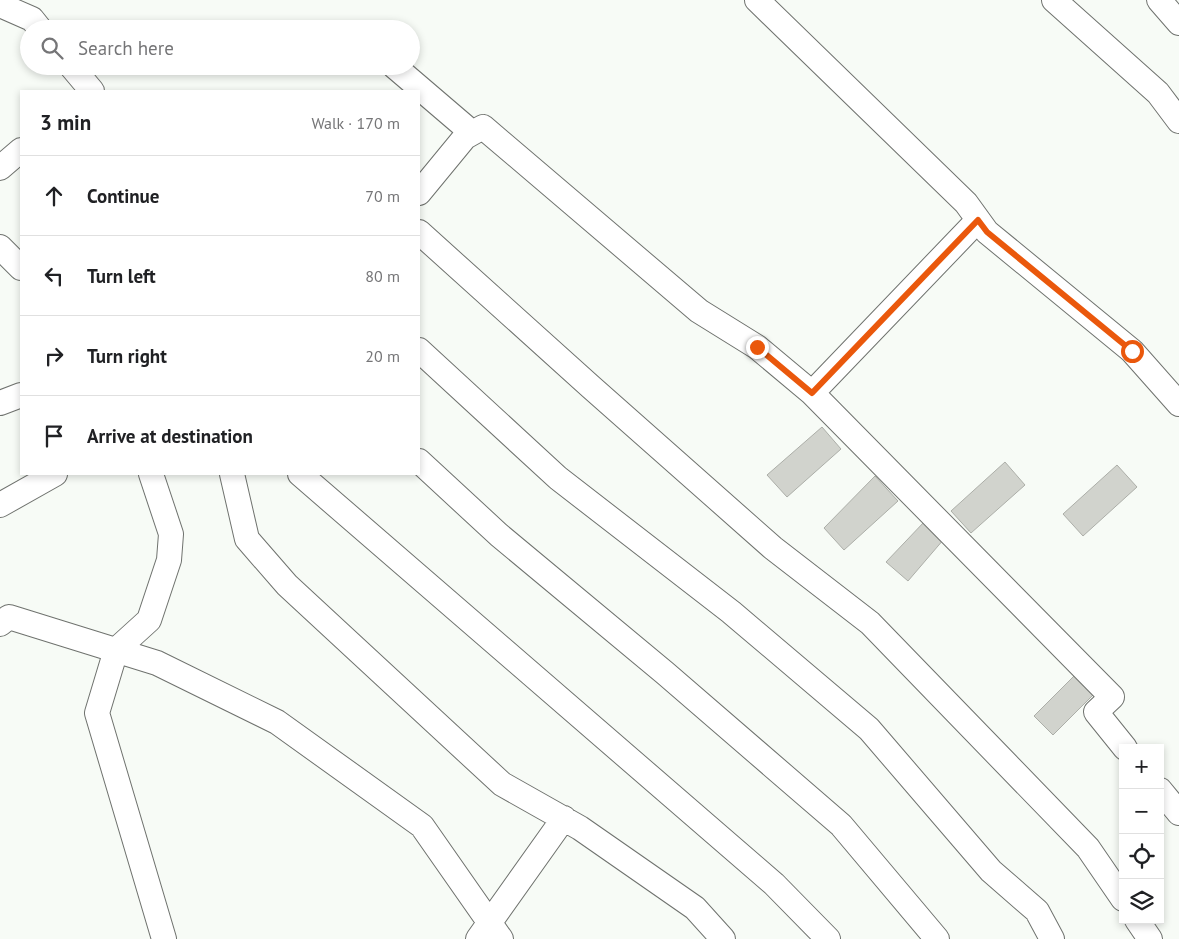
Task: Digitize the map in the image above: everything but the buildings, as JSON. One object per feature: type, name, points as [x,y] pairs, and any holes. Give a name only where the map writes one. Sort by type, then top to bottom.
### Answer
[{"type":"street","points":[[758,0],[966,203],[987,232],[1132,351],[1179,404]]},
{"type":"street","points":[[1054,0],[1158,94],[1179,121]]},
{"type":"street","points":[[1159,0],[1179,23]]},
{"type":"street","points":[[0,5],[32,20]]},
{"type":"street","points":[[78,75],[90,90]]},
{"type":"street","points":[[405,75],[470,131],[420,192]]},
{"type":"street","points":[[467,136],[483,127],[699,311],[757,347],[812,393],[1112,697],[1096,712],[1123,744]]},
{"type":"street","points":[[0,168],[20,151]]},
{"type":"street","points":[[812,393],[978,220]]},
{"type":"street","points":[[420,233],[774,548],[870,623],[1088,848],[1119,893]]},
{"type":"street","points":[[0,247],[20,267]]},
{"type":"street","points":[[420,351],[558,478],[731,612],[869,729],[991,871],[1037,911],[1052,939]]},
{"type":"street","points":[[0,404],[20,395]]},
{"type":"street","points":[[420,462],[499,535],[665,673],[841,825],[938,939]]},
{"type":"street","points":[[0,505],[53,475]]},
{"type":"street","points":[[151,475],[171,534],[169,560],[149,620],[116,650],[97,713],[164,939]]},
{"type":"street","points":[[232,475],[247,539],[288,585],[502,784],[580,828],[695,908],[723,939]]},
{"type":"street","points":[[301,475],[774,884],[828,939]]},
{"type":"street","points":[[0,624],[9,617],[157,663],[277,722],[422,826],[490,934],[564,818]]},
{"type":"street","points":[[1164,795],[1179,813]]},
{"type":"street","points":[[1141,924],[1150,939]]},
{"type":"route","points":[[757,347],[812,393],[978,220],[987,232],[1132,351]]}]
